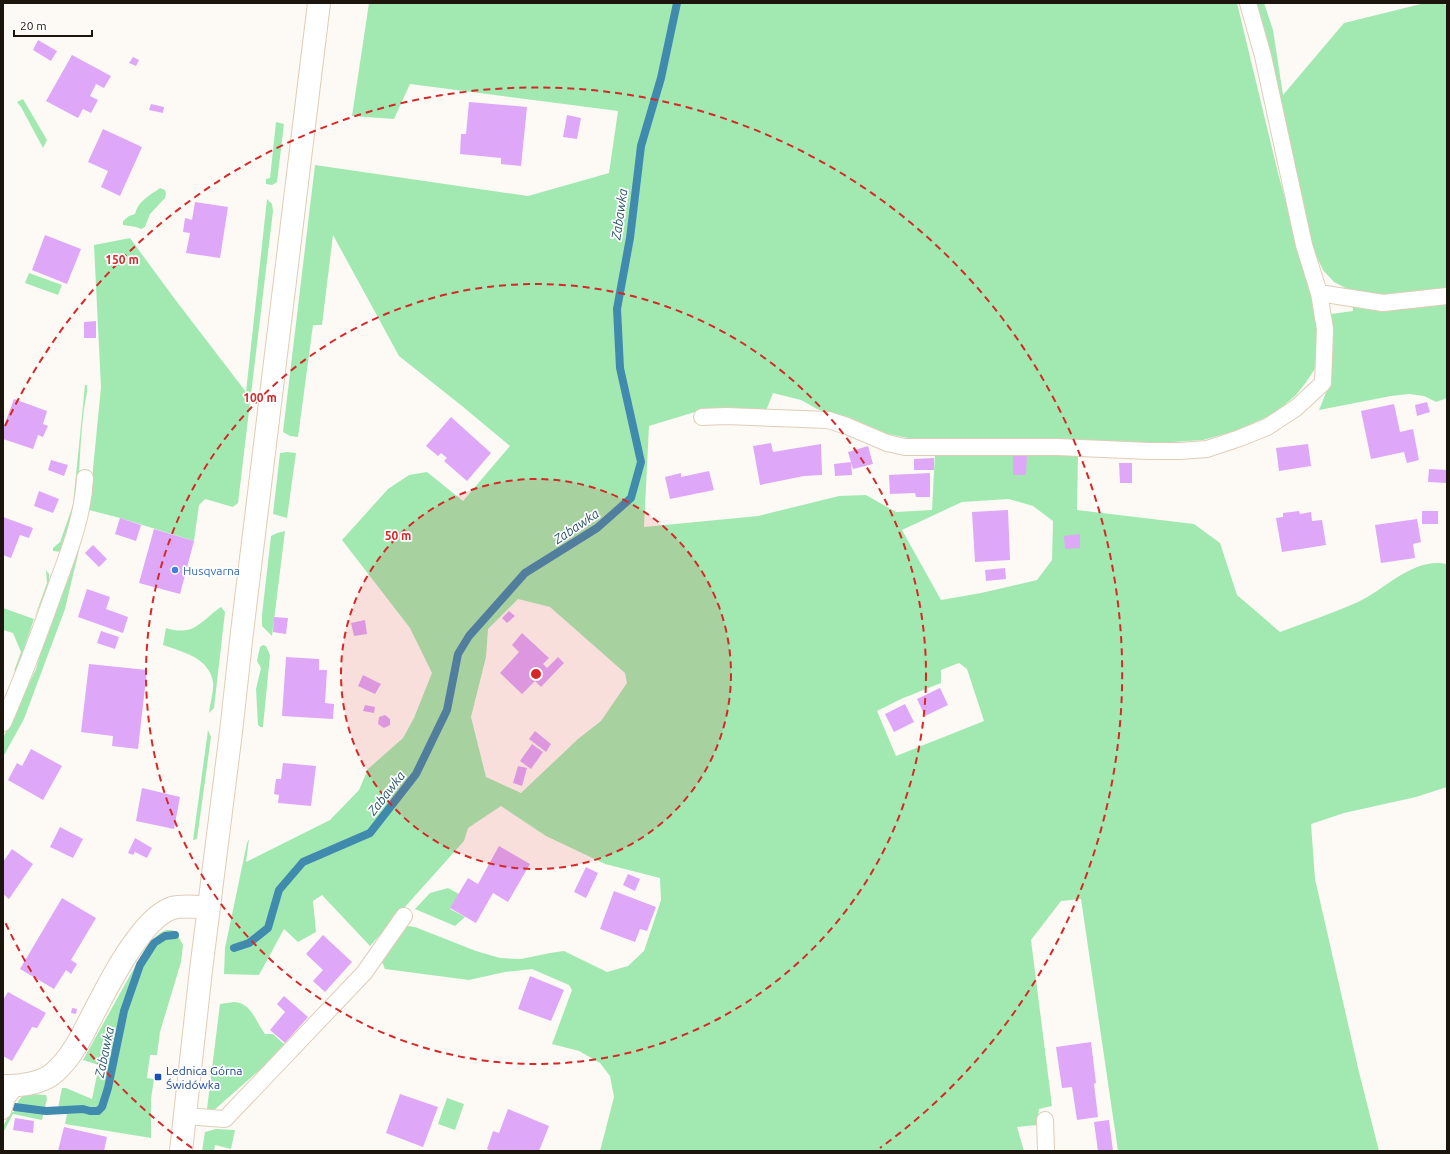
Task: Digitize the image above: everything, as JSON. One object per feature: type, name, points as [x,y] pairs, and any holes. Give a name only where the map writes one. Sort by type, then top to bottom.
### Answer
[{"type":"main road","points":[[181,1151],[208,908],[319,3]]},
{"type":"main road","points":[[9,1086],[36,1082],[54,1073],[66,1060],[86,1030],[124,956],[155,919],[172,908],[188,906],[208,908]]},
{"type":"lane","points":[[702,417],[726,416],[828,420],[847,426],[887,443],[905,447],[1058,447],[1180,451],[1207,448],[1240,438],[1267,427],[1296,408],[1323,383],[1325,329],[1319,293],[1304,246],[1262,56],[1248,3]]},
{"type":"lane","points":[[1319,293],[1383,303],[1447,296]]},
{"type":"lane","points":[[3,723],[22,679],[64,565],[79,518],[84,495],[85,478]]},
{"type":"lane","points":[[185,1116],[225,1119],[364,973],[404,916]]},
{"type":"lane","points":[[3,1111],[9,1086]]},
{"type":"lane","points":[[1045,1120],[1046,1151]]},
{"type":"green space","points":[[369,3],[1237,3],[1279,177],[1308,280],[1318,330],[1319,348],[1316,367],[1296,395],[1281,408],[1267,417],[1235,431],[1203,440],[1158,443],[908,438],[888,434],[817,409],[801,400],[773,393],[766,411],[738,410],[695,412],[649,426],[644,527],[758,516],[839,496],[866,495],[896,512],[932,510],[935,454],[1078,455],[1077,510],[1194,524],[1220,543],[1237,595],[1280,632],[1358,602],[1400,576],[1423,565],[1435,563],[1447,564],[1447,787],[1416,797],[1344,813],[1311,824],[1315,879],[1359,1072],[1379,1151],[1118,1151],[1081,899],[1061,901],[1031,940],[1052,1106],[1039,1109],[1037,1125],[1017,1127],[1024,1151],[600,1151],[614,1097],[610,1076],[600,1063],[579,1051],[552,1044],[572,990],[569,985],[532,969],[505,972],[469,980],[385,969],[382,962],[383,955],[401,931],[408,926],[415,927],[476,951],[500,958],[521,959],[564,951],[607,972],[628,966],[644,951],[661,900],[660,878],[605,864],[546,836],[501,806],[468,828],[464,841],[370,946],[322,895],[313,901],[316,932],[298,942],[284,929],[259,975],[224,974],[225,948],[249,839],[246,862],[330,820],[359,790],[368,769],[403,738],[414,718],[432,673],[410,628],[342,540],[388,489],[409,475],[427,472],[463,501],[510,446],[399,356],[333,235],[322,325],[313,325],[298,437],[290,436],[283,432],[315,165],[528,196],[609,173],[618,111],[410,84],[394,119],[352,116]],"holes":[[[1009,499],[1033,506],[1053,521],[1052,560],[1037,580],[981,593],[941,600],[902,530],[962,502]],[[518,599],[550,607],[625,673],[627,683],[601,721],[578,739],[521,793],[486,777],[471,717],[486,657],[488,629]],[[959,663],[967,669],[984,721],[896,756],[877,711],[901,699],[941,683],[941,670]]]},
{"type":"green space","points":[[1256,3],[1264,3],[1273,30],[1283,95],[1344,23],[1425,3],[1440,3],[1447,5],[1447,398],[1436,402],[1424,396],[1409,394],[1319,410],[1332,378],[1331,314],[1353,311],[1351,291],[1334,282],[1323,270],[1312,247],[1277,96],[1265,31]]},
{"type":"green space","points":[[23,99],[47,140],[43,148],[17,102]]},
{"type":"green space","points":[[276,122],[284,124],[277,182],[272,185],[266,184],[266,179],[270,178]]},
{"type":"green space","points":[[160,188],[165,190],[165,198],[150,214],[145,227],[141,229],[123,225],[123,221],[129,216],[135,214],[136,209],[141,202]]},
{"type":"green space","points":[[267,199],[272,204],[273,211],[238,503],[233,507],[205,499],[199,505],[194,541],[89,510],[101,387],[94,245],[130,238],[246,392]]},
{"type":"green space","points":[[29,273],[62,285],[58,295],[25,283]]},
{"type":"green space","points":[[85,385],[87,385],[87,392],[84,406],[78,493],[75,514],[62,552],[53,551],[53,548],[60,542],[73,505]]},
{"type":"green space","points":[[280,453],[296,453],[287,518],[273,514]]},
{"type":"green space","points":[[84,529],[65,609],[24,719],[3,757],[3,738],[36,669],[42,647]]},
{"type":"green space","points":[[285,531],[272,636],[262,626],[271,536]]},
{"type":"green space","points":[[46,570],[49,574],[49,584],[34,619],[47,583]]},
{"type":"green space","points":[[221,607],[225,612],[214,708],[209,713],[213,682],[206,667],[194,657],[163,645],[166,628],[176,630],[191,629]]},
{"type":"green space","points":[[3,608],[34,619],[17,669],[14,671],[21,652],[13,633],[3,630]]},
{"type":"green space","points":[[263,645],[266,646],[270,655],[263,727],[260,727],[258,725],[256,689],[261,668],[257,661],[260,647]]},
{"type":"green space","points":[[208,730],[211,737],[197,839],[193,840]]},
{"type":"green space","points":[[448,888],[459,894],[450,909],[465,917],[455,926],[415,909],[430,893]]},
{"type":"green space","points":[[166,930],[176,932],[183,945],[181,962],[160,1032],[157,1055],[150,1055],[147,1078],[154,1079],[151,1099],[151,1138],[65,1124],[67,1114],[57,1113],[62,1088],[66,1088],[92,1099],[99,1065],[83,1060],[148,944],[160,933]]},
{"type":"green space","points":[[234,1002],[240,1003],[249,1009],[265,1034],[273,1034],[285,1045],[273,1058],[213,1111],[210,1111],[207,1109],[220,1004]]},
{"type":"green space","points":[[29,1094],[46,1095],[47,1099],[42,1120],[13,1114],[3,1133],[3,1126],[11,1112],[14,1112],[19,1100],[23,1096]]},
{"type":"green space","points":[[447,1098],[464,1104],[455,1130],[438,1124]]},
{"type":"green space","points":[[216,1129],[235,1130],[231,1149],[215,1145],[214,1151],[202,1151],[205,1132]]},
{"type":"building","points":[[38,40],[57,51],[51,61],[33,50]]},
{"type":"building","points":[[72,55],[111,76],[104,88],[96,84],[90,96],[98,100],[91,113],[83,109],[78,118],[46,101]]},
{"type":"building","points":[[133,57],[139,60],[136,66],[129,63]]},
{"type":"building","points":[[469,102],[527,107],[521,166],[501,164],[501,158],[460,154],[461,134],[466,134]]},
{"type":"building","points":[[151,104],[164,107],[163,113],[149,110]]},
{"type":"building","points":[[567,115],[581,118],[577,139],[563,137]]},
{"type":"building","points":[[103,129],[142,147],[120,196],[101,187],[108,171],[88,162]]},
{"type":"building","points":[[195,202],[228,207],[220,258],[186,253],[190,233],[183,232],[185,218],[192,220]]},
{"type":"building","points":[[45,235],[81,249],[67,284],[32,270]]},
{"type":"building","points":[[96,321],[96,338],[84,338],[84,322]]},
{"type":"building","points":[[14,399],[47,411],[43,424],[48,426],[43,437],[38,435],[33,449],[3,439],[3,429]]},
{"type":"building","points":[[1427,402],[1430,412],[1417,416],[1415,405]]},
{"type":"building","points":[[1394,404],[1400,432],[1413,429],[1419,460],[1407,463],[1404,452],[1371,459],[1361,411]]},
{"type":"building","points":[[451,417],[491,453],[467,481],[444,461],[447,458],[441,453],[438,456],[426,446]]},
{"type":"building","points":[[771,443],[773,452],[821,444],[822,475],[804,476],[760,485],[753,446]]},
{"type":"building","points":[[1308,444],[1311,466],[1279,471],[1276,448]]},
{"type":"building","points":[[868,446],[873,464],[853,469],[848,452]]},
{"type":"building","points":[[1013,454],[1027,455],[1026,475],[1013,475]]},
{"type":"building","points":[[934,458],[934,470],[914,470],[914,459]]},
{"type":"building","points":[[51,460],[68,465],[64,476],[48,470]]},
{"type":"building","points":[[851,462],[852,475],[835,476],[834,464]]},
{"type":"building","points":[[1119,463],[1132,463],[1132,483],[1120,483]]},
{"type":"building","points":[[1429,469],[1447,470],[1447,483],[1428,482]]},
{"type":"building","points":[[709,471],[714,490],[670,499],[665,477],[681,473],[681,477]]},
{"type":"building","points":[[930,473],[930,497],[916,497],[915,493],[890,494],[889,475]]},
{"type":"building","points":[[39,491],[59,499],[53,513],[34,506]]},
{"type":"building","points":[[1008,510],[1010,560],[975,562],[972,512]]},
{"type":"building","points":[[1299,511],[1300,514],[1311,512],[1312,521],[1322,520],[1326,545],[1282,552],[1276,518],[1283,517],[1283,513]]},
{"type":"building","points":[[1422,511],[1438,511],[1438,524],[1422,524]]},
{"type":"building","points":[[3,517],[33,528],[29,538],[20,535],[11,558],[3,555]]},
{"type":"building","points":[[120,518],[141,525],[136,541],[115,534]]},
{"type":"building","points":[[1417,519],[1421,542],[1413,544],[1415,558],[1381,563],[1375,525]]},
{"type":"building","points":[[154,529],[194,541],[180,594],[139,583]]},
{"type":"building","points":[[1080,534],[1080,548],[1065,549],[1064,536]]},
{"type":"building","points":[[93,545],[107,559],[99,567],[85,553]]},
{"type":"building","points":[[1005,568],[1006,579],[986,581],[985,570]]},
{"type":"building","points":[[87,589],[110,597],[106,609],[128,617],[123,633],[78,617]]},
{"type":"building","points":[[509,611],[515,616],[507,623],[502,618]]},
{"type":"building","points":[[274,617],[288,618],[286,634],[273,632]]},
{"type":"building","points":[[365,620],[367,634],[354,636],[351,623]]},
{"type":"building","points":[[101,631],[119,637],[115,649],[97,643]]},
{"type":"building","points":[[522,633],[549,658],[543,664],[547,668],[558,657],[564,663],[541,687],[535,681],[522,694],[500,673],[519,652],[512,645]]},
{"type":"building","points":[[286,657],[319,659],[319,670],[327,670],[325,703],[334,704],[333,719],[282,716]]},
{"type":"building","points":[[89,664],[147,670],[138,749],[112,746],[113,736],[81,732]]},
{"type":"building","points":[[363,675],[381,684],[375,694],[358,686]]},
{"type":"building","points":[[940,688],[948,705],[925,716],[917,699]]},
{"type":"building","points":[[905,704],[914,722],[894,732],[885,714]]},
{"type":"building","points":[[365,705],[375,707],[374,713],[363,711]]},
{"type":"building","points":[[385,715],[390,719],[390,725],[384,728],[378,724],[379,717]]},
{"type":"building","points":[[535,731],[551,744],[546,752],[529,739]]},
{"type":"building","points":[[532,744],[543,752],[531,769],[520,761]]},
{"type":"building","points":[[31,749],[62,766],[43,800],[8,780],[17,763],[22,766]]},
{"type":"building","points":[[283,763],[316,766],[311,806],[278,803],[279,795],[274,794],[276,779],[281,779]]},
{"type":"building","points":[[518,766],[527,768],[522,786],[513,783]]},
{"type":"building","points":[[142,788],[180,797],[174,829],[136,821]]},
{"type":"building","points":[[60,827],[83,839],[73,858],[50,847]]},
{"type":"building","points":[[135,838],[152,848],[147,858],[135,852],[133,855],[128,853]]},
{"type":"building","points":[[499,846],[530,864],[508,902],[493,893],[476,923],[450,908],[468,878],[478,884]]},
{"type":"building","points":[[12,849],[33,864],[9,899],[3,894],[3,862]]},
{"type":"building","points":[[586,867],[598,873],[586,898],[574,892]]},
{"type":"building","points":[[628,874],[640,879],[635,891],[623,885]]},
{"type":"building","points":[[614,891],[656,907],[647,931],[640,929],[635,942],[600,929]]},
{"type":"building","points":[[62,898],[96,918],[71,960],[77,964],[71,974],[66,970],[54,989],[20,969]]},
{"type":"building","points":[[323,935],[352,962],[325,992],[313,981],[323,970],[306,954]]},
{"type":"building","points":[[530,976],[564,990],[551,1021],[518,1009]]},
{"type":"building","points":[[8,992],[46,1013],[37,1028],[32,1027],[12,1061],[3,1056],[3,1000]]},
{"type":"building","points":[[284,996],[308,1017],[285,1043],[270,1030],[285,1012],[277,1004]]},
{"type":"building","points":[[72,1008],[77,1009],[76,1014],[71,1013]]},
{"type":"building","points":[[1091,1042],[1098,1117],[1077,1120],[1072,1087],[1062,1088],[1056,1047]]},
{"type":"building","points":[[400,1094],[438,1107],[423,1147],[386,1133]]},
{"type":"building","points":[[508,1109],[549,1126],[539,1151],[491,1151],[487,1149],[493,1131],[499,1133]]},
{"type":"building","points":[[15,1118],[34,1121],[33,1133],[13,1130]]},
{"type":"building","points":[[1109,1120],[1113,1151],[1098,1151],[1094,1122]]},
{"type":"building","points":[[64,1127],[107,1137],[104,1151],[58,1151]]},
{"type":"waterway","name":"Zabawka","points":[[234,948],[249,943],[268,928],[279,890],[303,862],[370,833],[416,774],[447,710],[458,654],[469,636],[525,573],[597,528],[631,498],[641,462],[620,368],[617,309],[630,238],[641,146],[661,78],[677,3]]},
{"type":"waterway","name":"Zabawka","points":[[15,1107],[46,1111],[83,1109],[98,1111],[102,1107],[108,1088],[124,1011],[140,965],[154,943],[165,936],[175,935]]},
{"type":"place","name":"Husqvarna","points":[[175,570]]},
{"type":"place","name":"Lednica Górna Świdówka","points":[[158,1077]]}]
